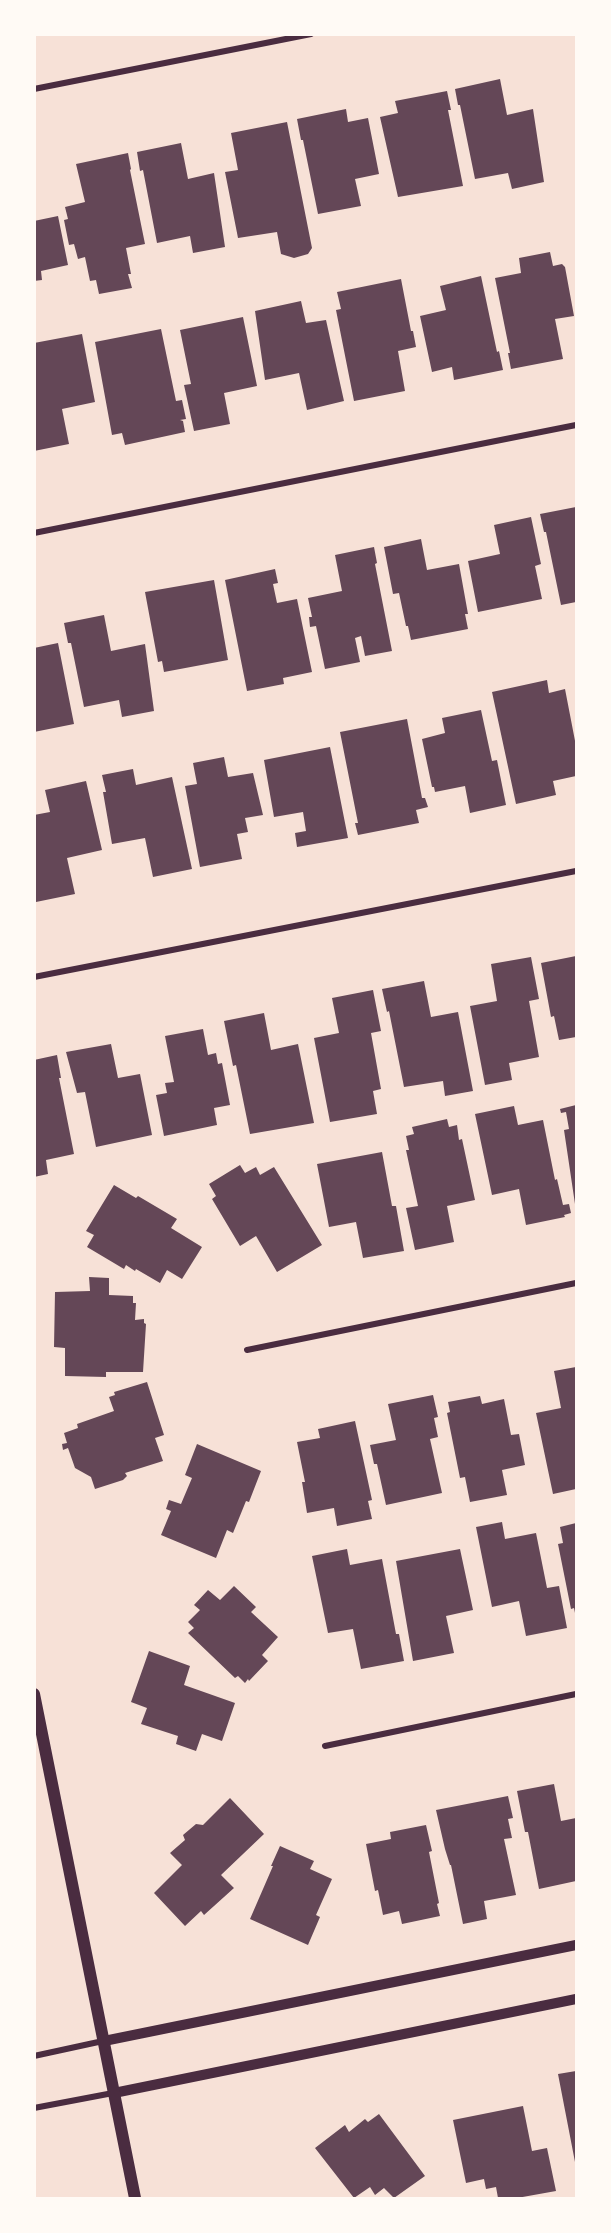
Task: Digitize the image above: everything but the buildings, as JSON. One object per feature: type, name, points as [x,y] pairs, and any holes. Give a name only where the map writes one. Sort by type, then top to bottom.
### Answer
[{"type":"main road","points":[[34,1694],[135,2199]]},
{"type":"street","points":[[34,89],[311,34]]},
{"type":"street","points":[[34,533],[576,425]]},
{"type":"street","points":[[34,977],[576,872]]},
{"type":"street","points":[[247,1350],[576,1283]]},
{"type":"street","points":[[325,1746],[576,1694]]},
{"type":"street","points":[[34,2056],[576,1945]]},
{"type":"street","points":[[34,2108],[576,1999]]}]
